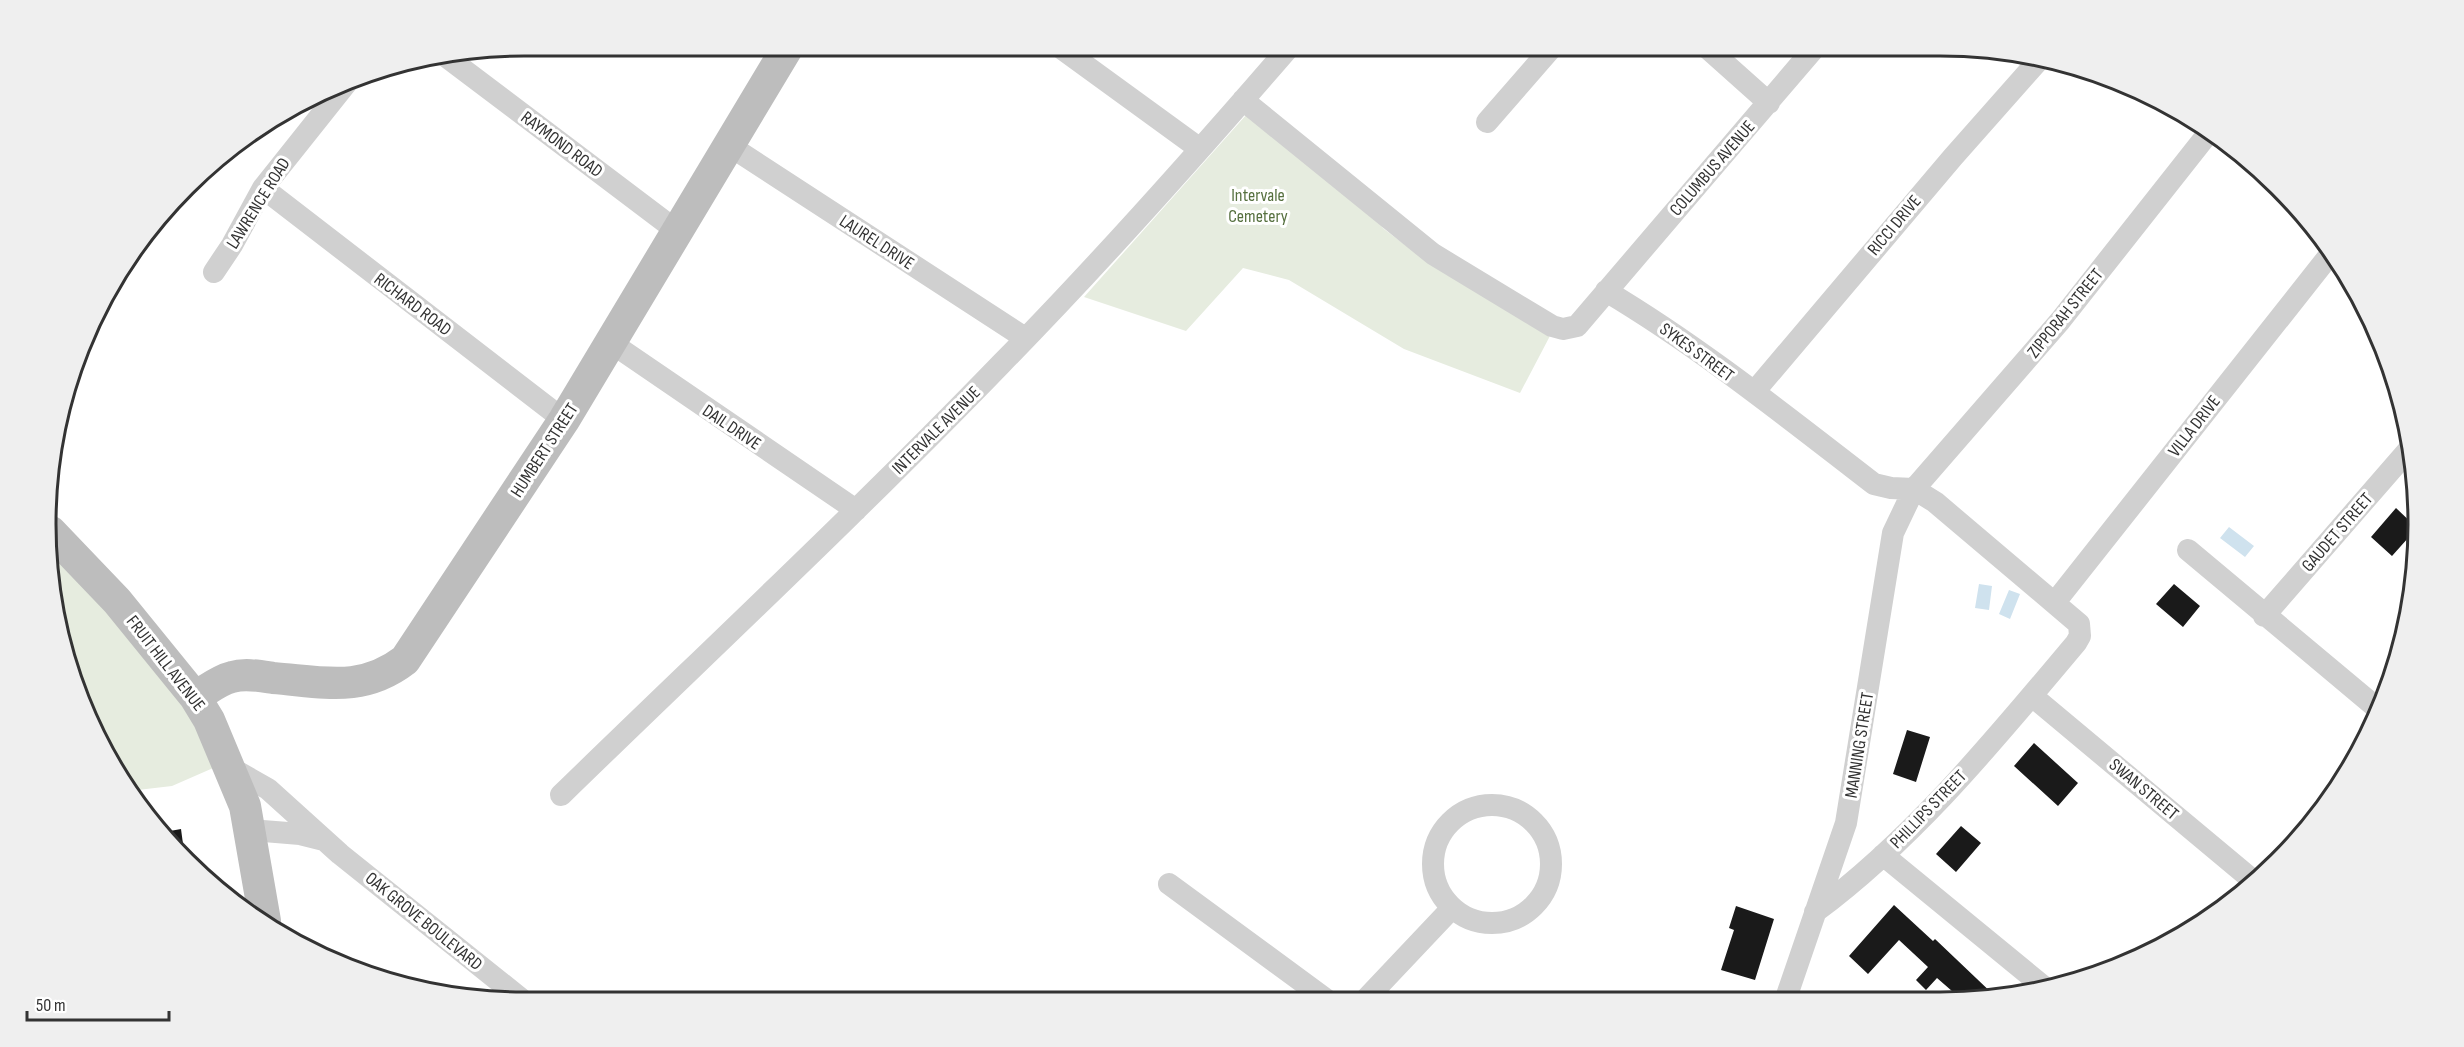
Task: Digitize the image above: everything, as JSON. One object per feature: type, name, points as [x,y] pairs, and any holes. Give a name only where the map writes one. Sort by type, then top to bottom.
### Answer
[{"type":"street","name":"HUMBERT STREET","points":[[195,697],[231,677],[249,675],[344,684],[360,683],[380,676],[400,664],[417,644],[564,420],[782,56]]},
{"type":"street","points":[[1072,56],[1200,149]]},
{"type":"street","name":"INTERVALE AVENUE","points":[[561,795],[856,510],[1025,338],[1200,149],[1282,56]]},
{"type":"street","points":[[1487,122],[1544,56]]},
{"type":"street","points":[[1716,56],[1769,103]]},
{"type":"street","name":"COLUMBUS AVENUE","points":[[1606,291],[1808,56]]},
{"type":"street","name":"RAYMOND ROAD","points":[[453,61],[677,231]]},
{"type":"street","name":"RICCI DRIVE","points":[[1754,392],[1945,166],[2035,65]]},
{"type":"street","name":"LAWRENCE ROAD","points":[[214,272],[232,245],[263,188],[338,94]]},
{"type":"street","points":[[1244,100],[1432,254],[1552,326],[1563,328],[1577,326],[1606,291]]},
{"type":"street","name":"ZIPPORAH STREET","points":[[1914,489],[2060,321],[2205,137]]},
{"type":"street","name":"LAUREL DRIVE","points":[[729,146],[1025,338]]},
{"type":"street","name":"RICHARD ROAD","points":[[263,188],[564,420]]},
{"type":"street","name":"VILLA DRIVE","points":[[2056,601],[2327,259]]},
{"type":"street","name":"SYKES STREET","points":[[1606,291],[1642,312],[1754,392],[1874,484],[1891,488],[1914,489],[1935,502],[2056,601],[2079,624],[2080,636],[2032,696]]},
{"type":"street","name":"DAIL DRIVE","points":[[610,342],[856,510]]},
{"type":"street","name":"GAUDET STREET","points":[[2264,616],[2404,463]]},
{"type":"street","name":"MANNING STREET","points":[[1788,992],[1846,823],[1893,533],[1914,489]]},
{"type":"street","name":"FRUIT HILL AVENUE","points":[[56,538],[117,600],[195,697],[231,768],[251,830],[264,914]]},
{"type":"street","points":[[2188,550],[2264,616],[2372,704]]},
{"type":"street","name":"PHILLIPS STREET","points":[[1815,912],[1852,884],[1915,826],[2032,696]]},
{"type":"street","name":"SWAN STREET","points":[[2032,696],[2248,876]]},
{"type":"street","name":"OAK GROVE BOULEVARD","points":[[231,768],[268,789],[324,840],[512,991]]},
{"type":"street","points":[[1490,805],[1505,806],[1532,821],[1542,832],[1552,862],[1550,877],[1536,904],[1510,921],[1495,924],[1479,922],[1452,908],[1436,882],[1433,867],[1434,852],[1448,825],[1460,814],[1490,805]]},
{"type":"street","name":"OAK GROVE BOULEVARD","points":[[251,830],[300,834],[324,840]]},
{"type":"street","points":[[1883,855],[2038,982]]},
{"type":"street","points":[[1168,884],[1316,992]]},
{"type":"street","points":[[1373,992],[1452,908]]},
{"type":"green space","name":"Intervale Cemetery","points":[[1247,114],[1361,203],[1384,229],[1421,257],[1551,334],[1520,393],[1404,349],[1289,280],[1243,268],[1186,331],[1084,297]]},
{"type":"green space","points":[[57,540],[132,620],[220,765],[172,786],[138,790],[118,758],[91,703],[71,645],[64,615]]},
{"type":"water","points":[[2229,527],[2254,546],[2245,557],[2220,538]]},
{"type":"water","points":[[1979,584],[1992,586],[1989,610],[1975,608]]},
{"type":"water","points":[[2009,590],[2020,594],[2010,619],[1999,614]]},
{"type":"building","points":[[2396,508],[2408,519],[2408,539],[2392,556],[2371,537]]},
{"type":"building","points":[[2174,584],[2200,606],[2183,627],[2156,604]]},
{"type":"building","points":[[1907,730],[1930,737],[1916,782],[1893,774]]},
{"type":"building","points":[[2034,743],[2078,783],[2058,806],[2014,766]]},
{"type":"building","points":[[1961,826],[1981,843],[1956,872],[1936,854]]},
{"type":"building","points":[[181,829],[183,843],[172,832]]},
{"type":"building","points":[[1894,905],[1933,941],[1935,939],[1987,988],[1952,991],[1937,978],[1926,990],[1916,980],[1928,967],[1899,940],[1868,974],[1849,956]]},
{"type":"building","points":[[1736,906],[1774,919],[1755,980],[1721,970],[1734,930],[1729,928]]}]
